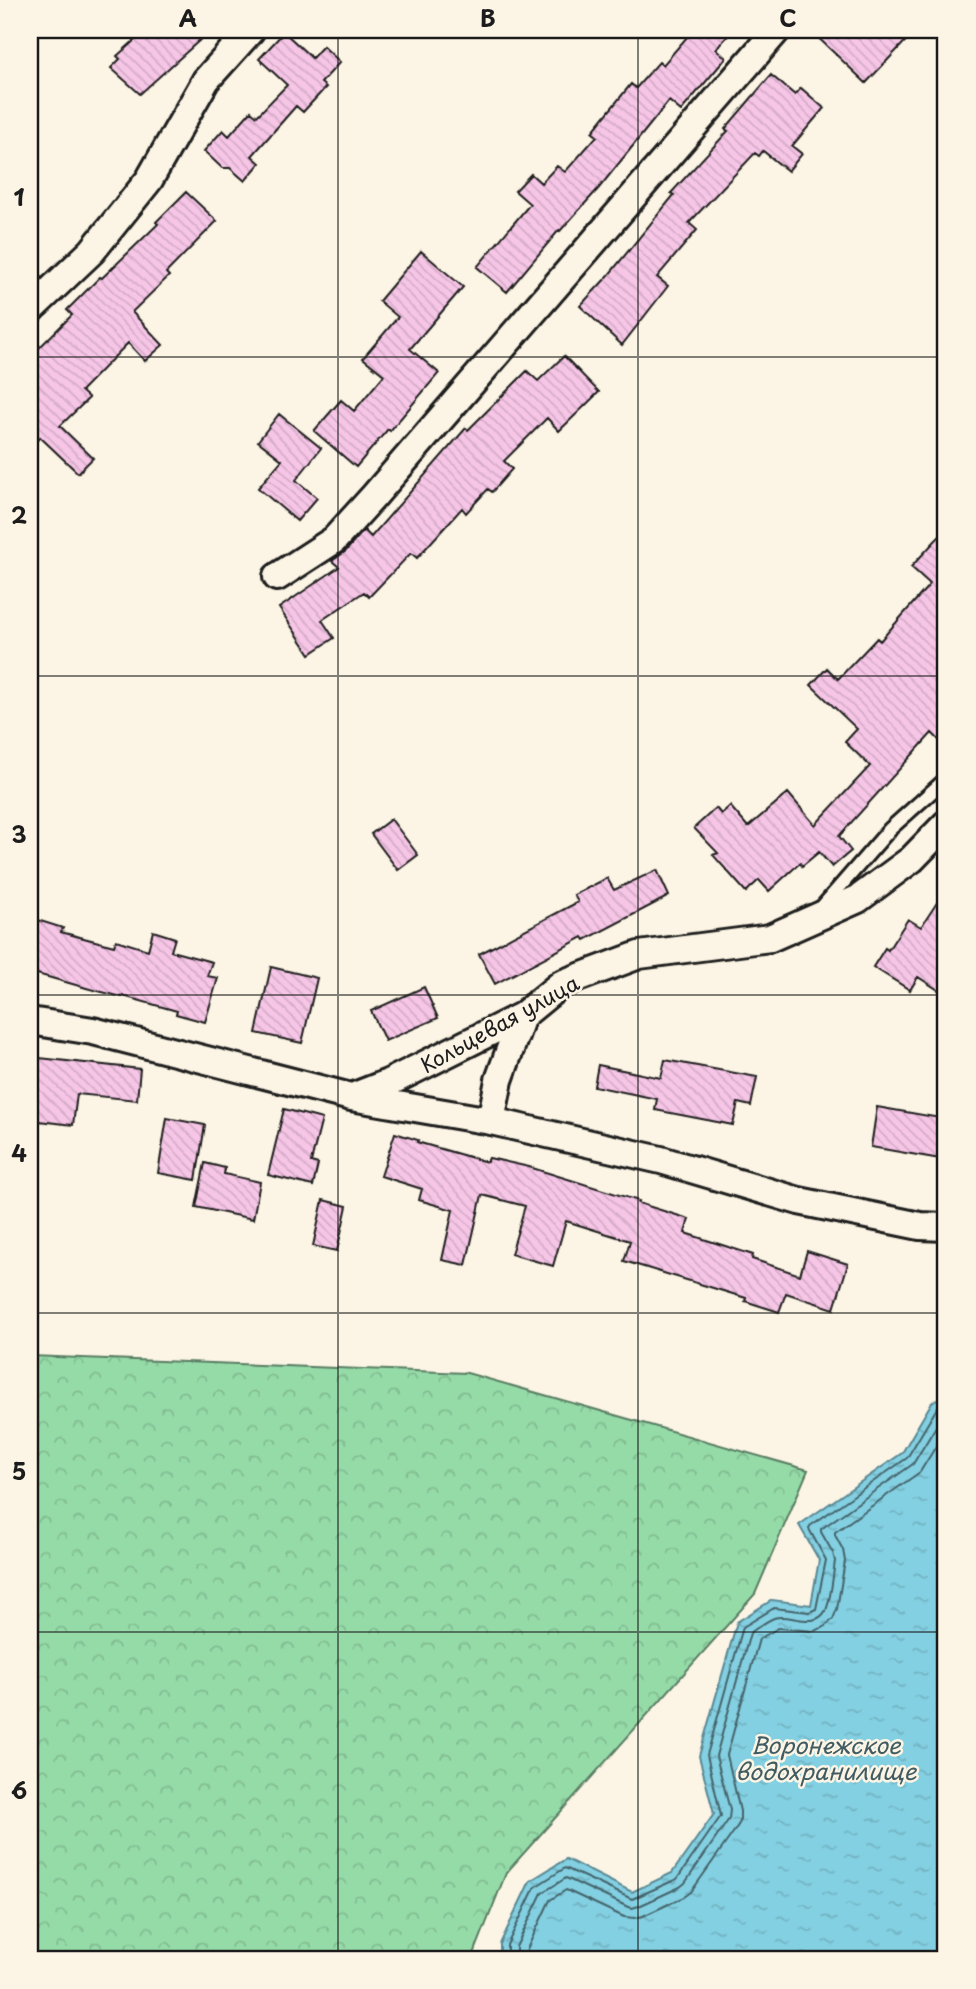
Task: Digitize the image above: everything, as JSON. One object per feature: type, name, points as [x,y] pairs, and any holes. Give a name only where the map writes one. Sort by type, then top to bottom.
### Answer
[{"type":"street","points":[[30,310],[92,251],[149,180],[206,80],[251,30]]},
{"type":"street","points":[[276,577],[334,540],[358,514],[777,30]]},
{"type":"street","name":"Кольцевая улица","points":[[351,1097],[388,1083],[522,1016],[561,984],[639,954],[770,938],[858,899],[912,859],[946,824]]},
{"type":"street","points":[[491,1121],[499,1080],[522,1016]]},
{"type":"street","points":[[30,1021],[93,1031],[351,1097],[491,1121],[661,1160],[799,1201],[920,1226],[946,1227]]},
{"type":"lane","points":[[813,918],[890,829],[946,779]]},
{"type":"green space","points":[[30,1356],[467,1373],[808,1470],[755,1594],[506,1873],[472,1959],[30,1959]]},
{"type":"water","name":"Воронежское водохранилище","points":[[946,1394],[946,1959],[500,1959],[500,1944],[530,1881],[566,1859],[632,1892],[672,1873],[714,1814],[699,1756],[737,1622],[772,1600],[811,1605],[819,1560],[799,1525],[902,1453],[932,1402]]},
{"type":"building","points":[[146,30],[211,30],[140,94],[111,68],[120,59],[117,56]]},
{"type":"building","points":[[693,30],[733,30],[716,49],[726,58],[681,111],[669,101],[599,188],[559,230],[507,292],[477,267],[530,204],[515,191],[531,174],[541,183],[557,166],[565,172],[597,136],[592,132],[631,84],[636,88],[659,62],[663,65]]},
{"type":"building","points":[[810,30],[916,30],[866,83]]},
{"type":"building","points":[[284,32],[312,58],[323,46],[340,62],[321,83],[326,87],[303,112],[296,106],[252,156],[260,163],[245,181],[230,168],[222,168],[204,151],[223,130],[229,136],[251,111],[257,116],[287,85],[259,59]]},
{"type":"building","points":[[771,75],[795,95],[801,88],[824,108],[792,146],[802,154],[788,171],[763,151],[759,156],[755,153],[689,223],[697,230],[657,277],[668,286],[622,345],[580,306],[674,195],[671,193],[728,131],[725,129]]},
{"type":"building","points":[[186,192],[217,221],[166,273],[169,276],[132,312],[163,345],[145,361],[128,343],[81,391],[89,398],[60,426],[93,458],[78,473],[40,437],[30,448],[30,357],[72,315],[67,310],[158,224],[156,222]]},
{"type":"building","points":[[421,251],[463,287],[410,349],[439,373],[356,467],[314,431],[341,400],[354,411],[384,375],[363,358],[398,317],[379,301]]},
{"type":"building","points":[[564,356],[599,392],[559,431],[547,418],[504,461],[512,469],[492,492],[488,489],[466,513],[462,508],[417,558],[411,553],[369,597],[364,592],[322,620],[334,638],[310,654],[279,608],[339,567],[332,561],[346,551],[364,530],[371,537],[466,428],[468,430],[527,371],[538,381]]},
{"type":"building","points":[[279,414],[321,448],[296,480],[317,498],[297,521],[258,488],[282,460],[258,441]]},
{"type":"building","points":[[946,529],[946,747],[932,733],[839,836],[851,851],[832,867],[819,852],[802,866],[800,863],[769,891],[759,880],[746,892],[713,855],[718,853],[694,828],[716,808],[721,814],[730,806],[748,827],[788,793],[815,825],[870,766],[845,742],[857,729],[811,685],[827,668],[838,679],[877,638],[880,641],[930,584],[911,567]]},
{"type":"building","points":[[391,819],[418,855],[398,870],[371,834]]},
{"type":"building","points":[[657,870],[669,896],[585,940],[583,937],[495,984],[479,954],[578,902],[574,895],[607,878],[614,890]]},
{"type":"building","points":[[946,889],[946,995],[918,977],[910,990],[873,967],[885,948],[888,950],[908,919],[921,927]]},
{"type":"building","points":[[34,919],[63,928],[61,932],[114,946],[116,940],[148,950],[153,931],[175,938],[171,951],[212,962],[207,976],[218,978],[205,1022],[176,1014],[177,1011],[30,972],[30,934]]},
{"type":"building","points":[[271,967],[317,978],[302,1043],[256,1033]]},
{"type":"building","points":[[424,987],[438,1018],[385,1041],[371,1011]]},
{"type":"building","points":[[30,1057],[140,1069],[137,1100],[77,1094],[73,1125],[30,1120]]},
{"type":"building","points":[[665,1060],[757,1077],[751,1106],[738,1103],[733,1125],[655,1110],[657,1099],[594,1086],[598,1065],[661,1078]]},
{"type":"building","points":[[877,1107],[946,1119],[946,1160],[871,1147]]},
{"type":"building","points":[[284,1109],[322,1119],[311,1162],[318,1164],[313,1186],[268,1175]]},
{"type":"building","points":[[167,1118],[205,1125],[196,1180],[158,1173]]},
{"type":"building","points":[[395,1133],[487,1162],[489,1158],[529,1167],[639,1201],[638,1203],[689,1219],[685,1233],[753,1255],[752,1259],[800,1275],[807,1251],[848,1264],[834,1309],[786,1293],[779,1312],[745,1301],[746,1298],[624,1261],[630,1241],[566,1221],[553,1266],[511,1254],[525,1206],[482,1195],[466,1265],[442,1260],[453,1210],[419,1200],[422,1189],[381,1176]]},
{"type":"building","points":[[205,1163],[225,1168],[224,1174],[260,1182],[253,1219],[196,1207]]},
{"type":"building","points":[[323,1200],[347,1206],[337,1251],[313,1246]]}]
